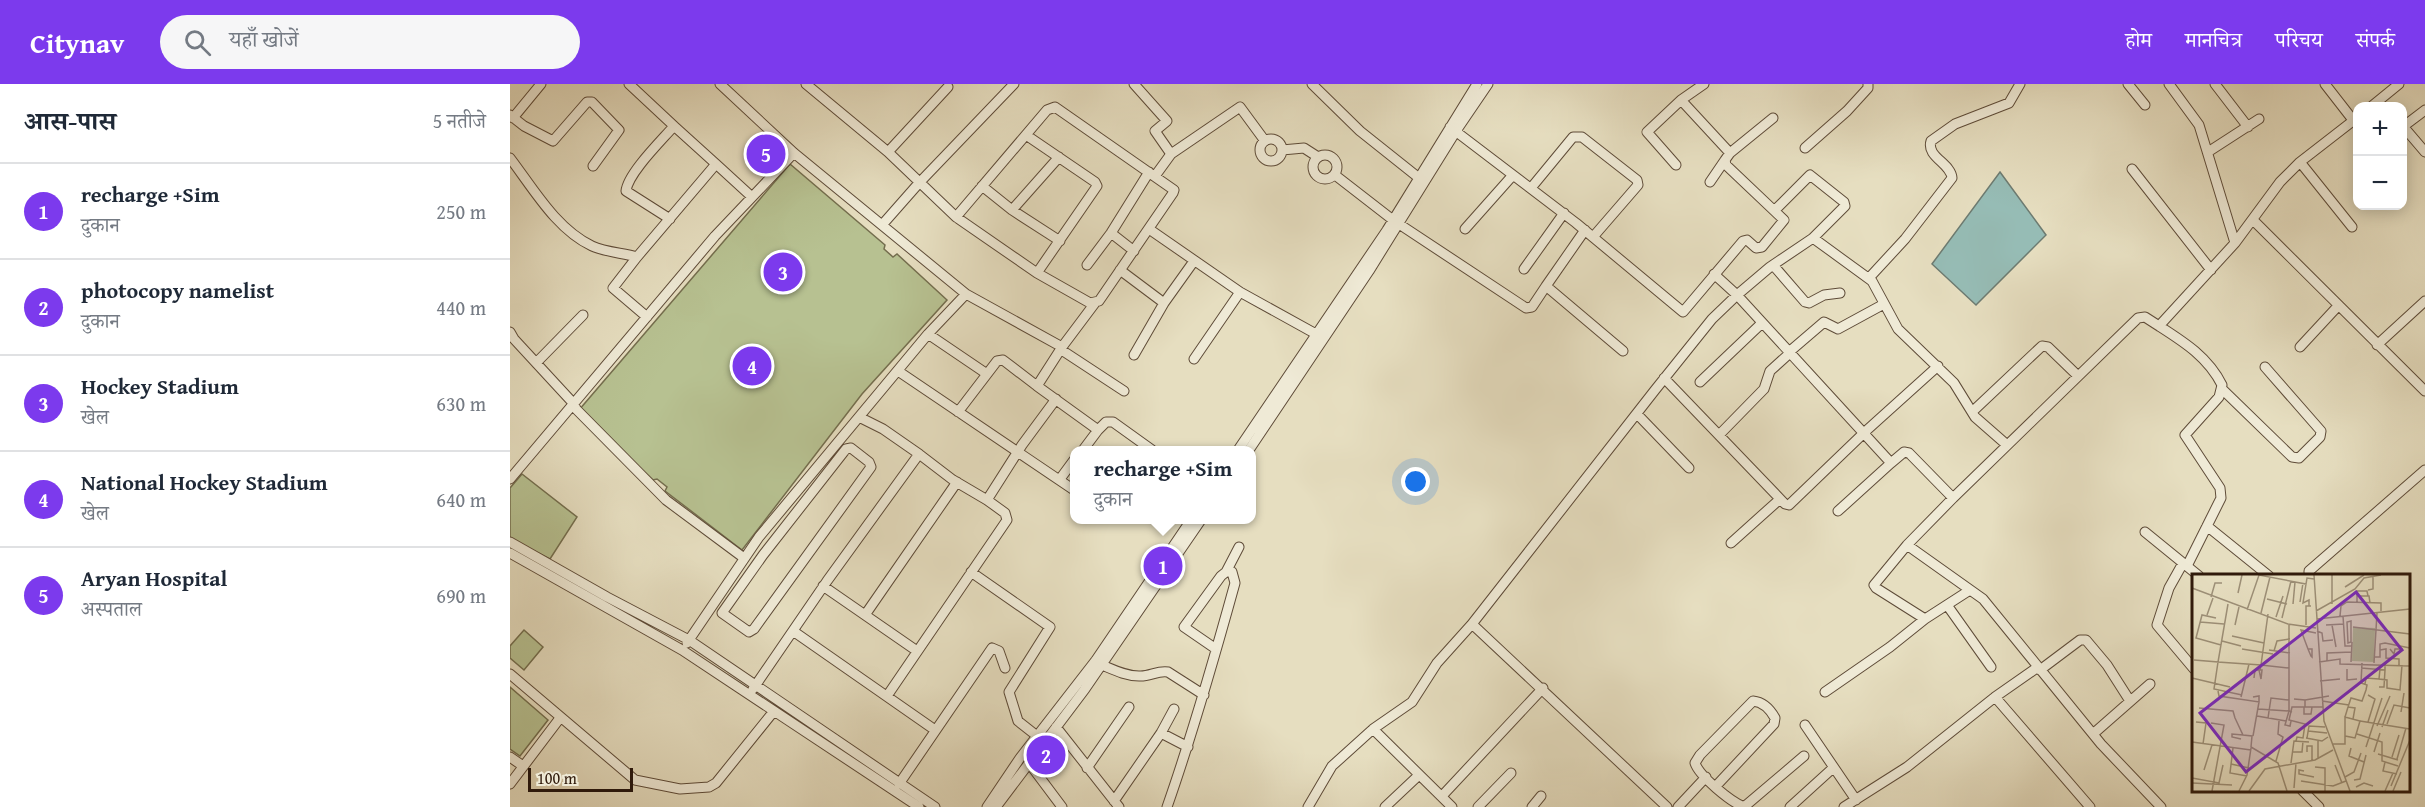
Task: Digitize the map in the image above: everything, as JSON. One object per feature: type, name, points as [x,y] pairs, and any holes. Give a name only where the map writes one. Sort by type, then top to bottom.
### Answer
[{"type":"street","points":[[541,84],[511,116],[553,141],[587,102],[592,102],[619,130],[592,166]]},
{"type":"street","points":[[629,84],[752,197]]},
{"type":"street","points":[[720,84],[794,153],[966,294],[1061,348],[1124,391]]},
{"type":"street","points":[[806,84],[888,152],[956,217],[1037,273],[1090,303],[1095,303]]},
{"type":"street","points":[[882,225],[1014,84]]},
{"type":"street","points":[[1134,84],[1167,121],[1155,131],[1171,154]]},
{"type":"street","points":[[1312,84],[1360,131],[1419,178]]},
{"type":"street","points":[[1252,446],[1396,222],[1453,129],[1477,84]]},
{"type":"street","points":[[1241,446],[1316,334],[1396,222],[1419,178],[1488,84]]},
{"type":"street","points":[[1676,165],[1647,132],[1681,100],[1704,84]]},
{"type":"street","points":[[1805,147],[1847,111],[1868,88],[1868,84]]},
{"type":"street","points":[[1869,278],[1905,239],[1952,178],[1952,172],[1931,151],[1929,145],[1931,141],[1955,124],[2009,103],[2020,84]]},
{"type":"street","points":[[2128,84],[2145,105]]},
{"type":"street","points":[[2169,84],[2194,117],[2208,152],[2235,243]]},
{"type":"street","points":[[2215,84],[2248,127]]},
{"type":"street","points":[[2325,84],[2353,116]]},
{"type":"street","points":[[2385,102],[2399,84]]},
{"type":"street","points":[[888,152],[948,85]]},
{"type":"street","points":[[1681,100],[1728,156]]},
{"type":"street","points":[[956,217],[1047,110],[1054,107],[1172,187],[1173,193],[1149,229],[1099,301],[1095,303],[1061,348],[1037,386]]},
{"type":"street","points":[[1087,265],[1152,174],[1171,154],[1240,107],[1265,141]]},
{"type":"street","points":[[2407,123],[2425,110]]},
{"type":"street","points":[[1710,182],[1728,156],[1773,118]]},
{"type":"street","points":[[2208,152],[2259,119]]},
{"type":"street","points":[[2159,326],[2235,243],[2280,182],[2300,162],[2353,121]]},
{"type":"street","points":[[670,219],[628,192],[626,187],[638,168],[674,126]]},
{"type":"street","points":[[1453,129],[1564,213],[1683,312],[1743,241],[1747,240],[1756,248],[1762,247],[1784,220],[1726,165],[1728,156]]},
{"type":"street","points":[[2407,131],[2425,152]]},
{"type":"street","points":[[1026,135],[1095,182],[1097,186],[1037,273]]},
{"type":"street","points":[[1531,188],[1574,137],[1582,137],[1637,180],[1638,184],[1593,237]]},
{"type":"street","points":[[1270,139],[1277,141],[1282,150],[1277,159],[1267,160],[1260,152],[1265,141],[1270,139]]},
{"type":"street","points":[[1282,150],[1304,148],[1318,157],[1325,155],[1333,157],[1337,164],[1335,175],[1328,179],[1316,176],[1313,168],[1318,157]]},
{"type":"street","points":[[510,479],[715,236],[794,153]]},
{"type":"street","points":[[1012,210],[1059,157]]},
{"type":"street","points":[[510,158],[553,215],[574,235],[593,246],[637,257]]},
{"type":"street","points":[[2300,162],[2352,227]]},
{"type":"street","points":[[647,317],[613,288],[716,164]]},
{"type":"street","points":[[2132,169],[2211,270]]},
{"type":"street","points":[[1335,175],[1396,222],[1526,308],[1532,307],[1585,230]]},
{"type":"street","points":[[1465,229],[1514,175]]},
{"type":"street","points":[[1308,807],[1327,773],[1373,729],[1412,702],[1437,663],[1472,624],[1712,320],[1737,295],[1773,265],[1813,238],[1845,206],[1813,175],[1807,176],[1775,210]]},
{"type":"street","points":[[982,186],[1012,210],[1060,241]]},
{"type":"street","points":[[1524,269],[1564,213]]},
{"type":"street","points":[[2253,220],[2425,391]]},
{"type":"street","points":[[1149,229],[1240,292],[1316,334]]},
{"type":"street","points":[[1111,233],[1134,251]]},
{"type":"street","points":[[1813,238],[1869,278],[1898,329],[1954,383],[1972,412],[2007,445]]},
{"type":"street","points":[[1134,355],[1164,303],[1194,261]]},
{"type":"street","points":[[1773,265],[1805,302],[1809,303],[1824,295],[1840,294]]},
{"type":"street","points":[[1120,270],[1164,303]]},
{"type":"street","points":[[1714,274],[1737,295],[1891,463]]},
{"type":"street","points":[[1546,286],[1623,351]]},
{"type":"street","points":[[1194,359],[1240,292]]},
{"type":"street","points":[[682,650],[752,547],[928,334],[966,294]]},
{"type":"street","points":[[2377,345],[2425,301]]},
{"type":"street","points":[[1719,435],[1764,388],[1770,371],[1824,322],[1838,329],[1884,304]]},
{"type":"street","points":[[2300,347],[2338,306]]},
{"type":"street","points":[[536,363],[583,315]]},
{"type":"street","points":[[1925,619],[1874,585],[1907,545],[1953,498],[2138,318],[2145,317],[2191,346],[2214,369],[2222,389],[2292,457],[2299,458],[2320,437],[2321,431],[2265,368]]},
{"type":"street","points":[[1700,382],[1762,323]]},
{"type":"street","points":[[510,332],[576,409],[666,500],[744,558]]},
{"type":"street","points":[[928,334],[987,374]]},
{"type":"street","points":[[1972,412],[2042,346],[2048,347],[2078,376]]},
{"type":"street","points":[[958,412],[997,361],[1003,360],[1098,430]]},
{"type":"street","points":[[1664,378],[1785,504],[1792,504],[1863,433],[1938,366]]},
{"type":"street","points":[[898,371],[1070,487]]},
{"type":"street","points":[[2192,667],[2157,625],[2169,588],[2185,565],[2220,503],[2220,488],[2185,435],[2218,397],[2222,389]]},
{"type":"street","points":[[987,500],[1056,399]]},
{"type":"street","points":[[1636,414],[1689,468]]},
{"type":"street","points":[[860,417],[883,429],[1008,516],[887,696]]},
{"type":"street","points":[[1086,446],[1106,422],[1113,422],[1144,446]]},
{"type":"street","points":[[851,448],[869,462],[871,467],[754,629],[749,632],[722,613],[763,555],[846,450],[851,448]]},
{"type":"street","points":[[1838,511],[1904,452],[1909,453],[1953,498]]},
{"type":"street","points":[[749,694],[823,586],[919,454]]},
{"type":"street","points":[[1060,479],[1070,465]]},
{"type":"street","points":[[2309,574],[2310,571],[2425,470]]},
{"type":"street","points":[[865,615],[957,482]]},
{"type":"street","points":[[1731,543],[1780,499]]},
{"type":"street","points":[[987,807],[1037,736],[1096,660],[1188,524]]},
{"type":"street","points":[[996,807],[1102,665],[1199,524]]},
{"type":"street","points":[[2207,526],[2267,574]]},
{"type":"street","points":[[2145,532],[2196,574]]},
{"type":"street","points":[[510,542],[689,640],[935,807]]},
{"type":"street","points":[[1907,545],[1989,605],[2093,734],[2161,807]]},
{"type":"street","points":[[752,547],[763,555]]},
{"type":"street","points":[[1216,650],[1184,627],[1226,572],[1239,547]]},
{"type":"street","points":[[510,553],[682,650],[919,807]]},
{"type":"street","points":[[971,572],[1050,627],[1009,692],[1018,721],[1037,736]]},
{"type":"street","points":[[1167,807],[1204,695],[1235,583],[1232,572],[1226,572]]},
{"type":"street","points":[[823,586],[917,651]]},
{"type":"street","points":[[1826,692],[1925,619],[1970,590]]},
{"type":"street","points":[[1947,605],[1991,667]]},
{"type":"street","points":[[1472,624],[1543,688],[1667,807]]},
{"type":"street","points":[[793,631],[935,730]]},
{"type":"street","points":[[1844,807],[1906,767],[1995,697],[2080,640],[2086,640],[2107,665],[2130,701]]},
{"type":"street","points":[[899,783],[992,648],[999,651],[1005,668]]},
{"type":"street","points":[[1102,665],[1125,674],[1141,677],[1168,672],[1204,695]]},
{"type":"street","points":[[510,674],[635,780],[680,789],[709,787],[716,783],[774,711]]},
{"type":"street","points":[[2093,734],[2150,684]]},
{"type":"street","points":[[1442,796],[1543,688]]},
{"type":"street","points":[[1995,697],[2090,807]]},
{"type":"street","points":[[1716,786],[1773,724],[1773,714],[1765,705],[1756,701],[1750,703],[1700,755],[1695,766],[1706,777],[1716,786],[1742,807],[1804,756]]},
{"type":"street","points":[[1087,768],[1129,707]]},
{"type":"street","points":[[1056,727],[1117,804],[1174,709]]},
{"type":"street","points":[[510,784],[560,718]]},
{"type":"street","points":[[1804,725],[1856,800]]},
{"type":"street","points":[[1373,729],[1452,807]]},
{"type":"street","points":[[1161,734],[1188,747]]},
{"type":"street","points":[[510,757],[523,766]]},
{"type":"street","points":[[1029,763],[1062,807]]},
{"type":"street","points":[[1790,807],[1833,768]]},
{"type":"street","points":[[1478,807],[1511,773]]},
{"type":"street","points":[[1385,807],[1419,775]]},
{"type":"street","points":[[1678,807],[1706,777]]},
{"type":"street","points":[[2304,792],[2319,807]]},
{"type":"street","points":[[1532,807],[1541,796]]},
{"type":"street","points":[[897,807],[904,798]]},
{"type":"green space","points":[[790,164],[885,245],[884,249],[893,257],[897,254],[947,300],[862,394],[742,550],[665,491],[667,487],[657,479],[653,480],[579,410]]},
{"type":"green space","points":[[522,474],[577,517],[550,559],[510,539],[510,488]]},
{"type":"green space","points":[[524,630],[543,647],[524,670],[510,658],[510,646]]},
{"type":"green space","points":[[510,687],[548,720],[520,756],[510,749]]},
{"type":"water","points":[[2000,172],[2046,235],[1976,305],[1932,264]]},
{"type":"place","name":"Aryan Hospital","points":[[766,154]]},
{"type":"place","name":"Hockey Stadium","points":[[783,272]]},
{"type":"place","name":"National Hockey Stadium","points":[[752,366]]},
{"type":"place","name":"recharge +Sim","points":[[1163,566]]},
{"type":"place","name":"photocopy namelist","points":[[1046,755]]}]
